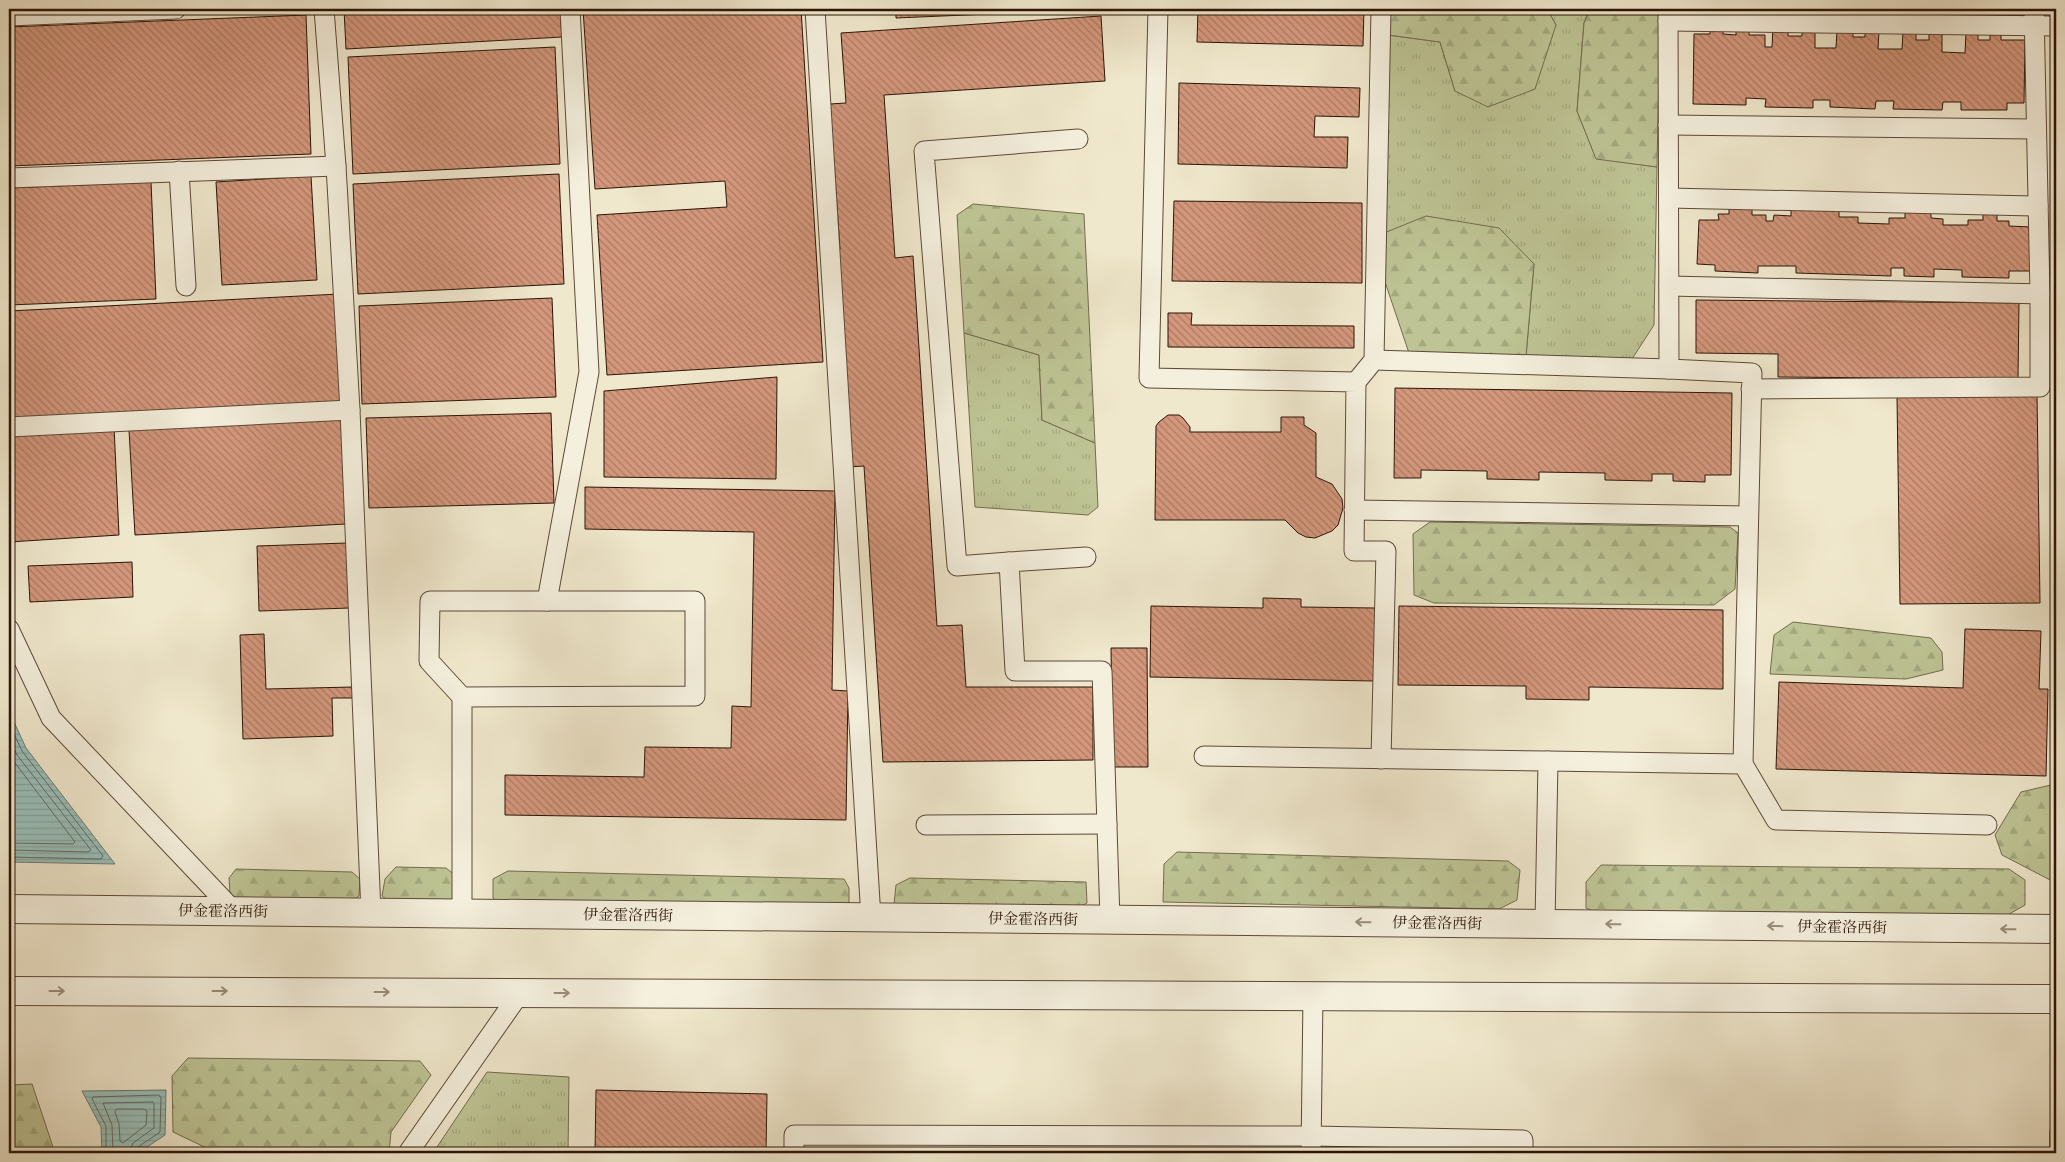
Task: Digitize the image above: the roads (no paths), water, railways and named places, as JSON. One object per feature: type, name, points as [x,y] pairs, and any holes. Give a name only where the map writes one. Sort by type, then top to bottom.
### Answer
[{"type":"street","name":"伊金霍洛西街","points":[[9,909],[2056,929]]},
{"type":"street","points":[[9,991],[2056,999]]},
{"type":"lane","points":[[9,16],[176,9]]},
{"type":"lane","points":[[324,9],[336,166],[350,410],[371,913]]},
{"type":"lane","points":[[547,601],[589,372],[570,9]]},
{"type":"lane","points":[[815,9],[871,918]]},
{"type":"lane","points":[[1158,9],[1149,378],[1356,382]]},
{"type":"lane","points":[[1381,9],[1374,360],[1356,382],[1354,510],[1354,550],[1386,551],[1381,758]]},
{"type":"lane","points":[[1669,369],[1668,15],[2034,18],[2056,26]]},
{"type":"lane","points":[[1751,389],[2040,387],[2040,294],[2034,18]]},
{"type":"lane","points":[[1668,125],[2036,129]]},
{"type":"lane","points":[[1078,139],[924,151],[957,566],[1086,557]]},
{"type":"lane","points":[[9,178],[336,166]]},
{"type":"lane","points":[[180,171],[186,286]]},
{"type":"lane","points":[[1669,198],[2038,206]]},
{"type":"lane","points":[[1669,286],[2040,294]]},
{"type":"lane","points":[[1374,360],[1752,373],[1743,764],[1776,820],[1987,825]]},
{"type":"lane","points":[[9,426],[350,410]]},
{"type":"lane","points":[[1354,510],[1748,516]]},
{"type":"lane","points":[[1009,562],[1015,671],[1102,671],[1110,920]]},
{"type":"lane","points":[[462,697],[695,696],[695,601],[430,601],[430,661],[462,697],[462,914]]},
{"type":"lane","points":[[9,629],[51,718],[234,912]]},
{"type":"lane","points":[[1204,756],[1743,764]]},
{"type":"lane","points":[[1545,924],[1548,761]]},
{"type":"lane","points":[[926,825],[1107,824]]},
{"type":"lane","points":[[408,1153],[520,993]]},
{"type":"lane","points":[[1311,1145],[1313,996]]},
{"type":"lane","points":[[794,1153],[794,1135],[1311,1145],[1524,1140],[1523,1153]]},
{"type":"water","points":[[9,711],[26,748],[115,864],[9,862]]},
{"type":"water","points":[[166,1090],[165,1135],[141,1151],[141,1153],[102,1153],[101,1127],[82,1091]]}]
